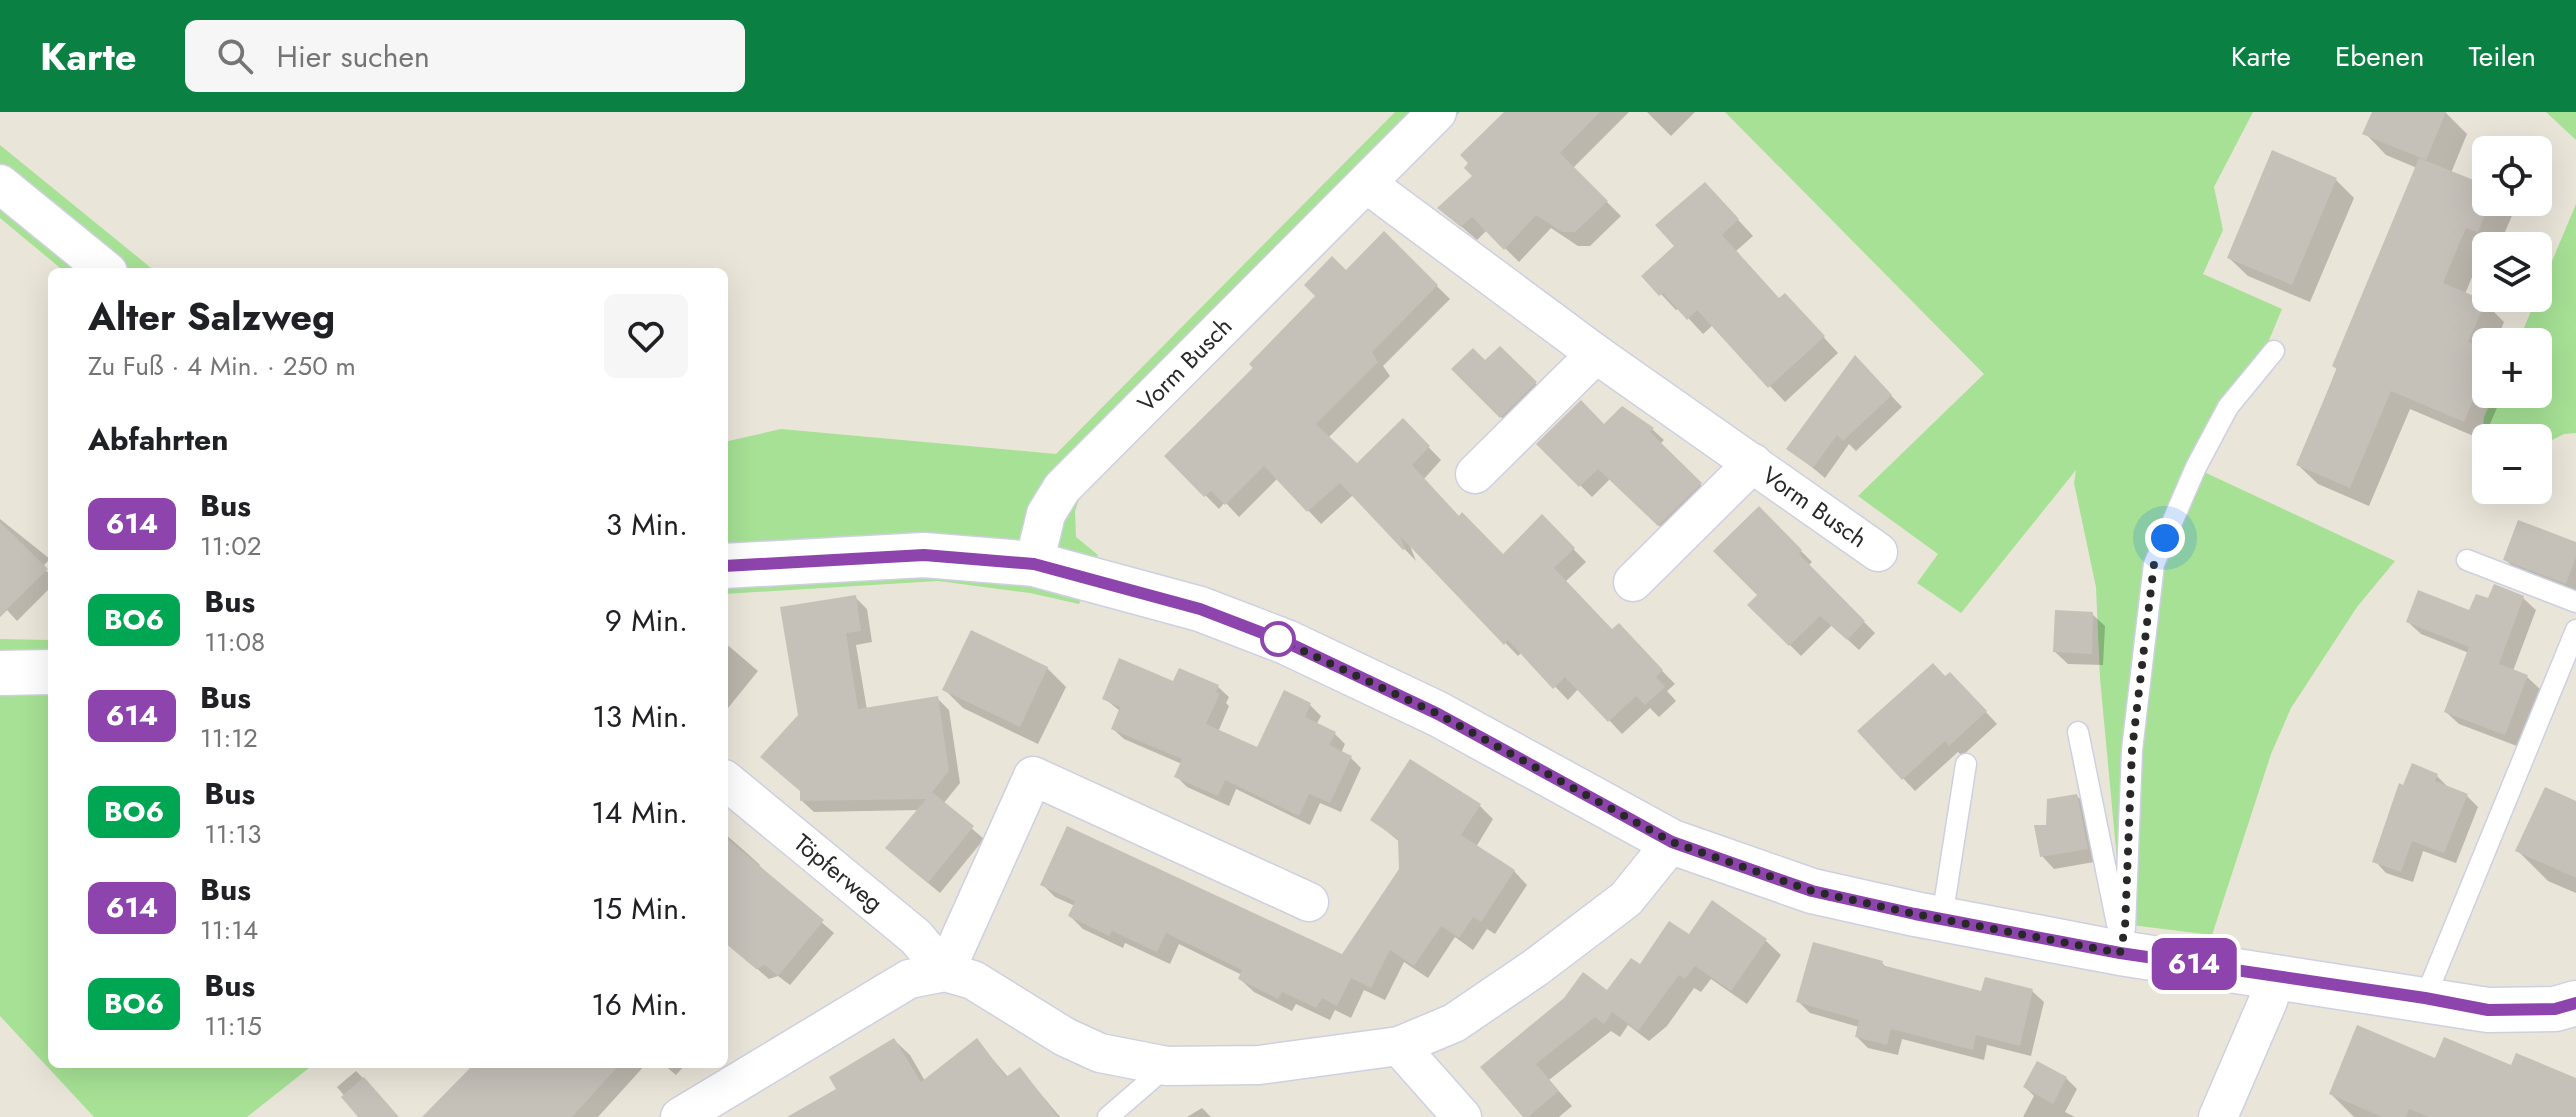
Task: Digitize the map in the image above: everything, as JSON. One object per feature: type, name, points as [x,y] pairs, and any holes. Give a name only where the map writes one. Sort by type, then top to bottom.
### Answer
[{"type":"street","name":"Vorm Busch","points":[[1034,564],[1046,514],[1062,488],[1083,464],[1437,112]]},
{"type":"street","points":[[0,184],[103,268]]},
{"type":"street","name":"Vorm Busch","points":[[1367,184],[1596,354],[1878,552]]},
{"type":"street","points":[[1475,474],[1596,354]]},
{"type":"street","name":"Vorm Busch","points":[[1633,582],[1753,463]]},
{"type":"street","points":[[728,566],[924,555],[1034,564],[1200,609],[1286,642],[1438,714],[1672,842],[1812,891],[1942,918],[2119,940],[2276,976],[2488,1010],[2555,1009],[2576,1003]]},
{"type":"street","points":[[0,673],[48,672]]},
{"type":"street","points":[[945,972],[1033,776],[1309,902]]},
{"type":"street","name":"Töpferweg","points":[[728,782],[916,937],[945,972]]},
{"type":"street","points":[[680,1117],[909,979],[945,972],[973,980],[1065,1037],[1100,1053],[1167,1066],[1259,1065],[1399,1046],[1454,1023],[1535,968],[1626,899],[1672,842]]},
{"type":"street","points":[[2218,1117],[2276,976]]},
{"type":"street","points":[[1399,1046],[1462,1117]]},
{"type":"lane","points":[[2119,940],[2125,928],[2132,750],[2154,564],[2196,467],[2228,407],[2274,351]]},
{"type":"lane","points":[[2467,560],[2576,602]]},
{"type":"lane","points":[[2425,998],[2576,630]]},
{"type":"lane","points":[[2078,732],[2119,940]]},
{"type":"lane","points":[[1942,918],[1966,764]]},
{"type":"lane","points":[[1108,1117],[1167,1066]]},
{"type":"green space","points":[[1395,112],[1460,112],[1083,488],[1075,511],[1076,537],[1098,555],[1079,604],[1030,593],[938,581],[728,594],[728,441],[781,429],[1056,454]]},
{"type":"green space","points":[[1725,112],[2253,112],[2214,187],[2223,230],[2203,274],[2282,309],[2204,472],[2395,561],[2357,607],[2291,708],[2271,754],[2212,935],[2123,924],[2100,678],[2096,587],[2074,483],[2076,470],[1961,613],[1917,583],[1938,554],[1858,496],[1984,374]]},
{"type":"green space","points":[[2546,112],[2576,112],[2576,140]]},
{"type":"green space","points":[[0,145],[151,268],[60,268],[0,218]]},
{"type":"green space","points":[[2576,204],[2576,433],[2552,440],[2552,424],[2483,424],[2488,408],[2552,408],[2552,328],[2524,328],[2531,312],[2552,312],[2552,261]]},
{"type":"green space","points":[[0,639],[48,640],[48,1068],[0,1016]]},
{"type":"green space","points":[[48,1068],[309,1068],[247,1117],[94,1117]]},
{"type":"building","points":[[1504,112],[1600,112],[1560,153],[1608,201],[1575,232],[1562,232],[1536,215],[1504,250],[1472,217],[1461,227],[1437,208],[1472,176],[1464,168],[1468,163],[1460,155]]},
{"type":"building","points":[[2372,112],[2446,112],[2426,160],[2362,134]]},
{"type":"building","points":[[2272,150],[2337,178],[2292,285],[2227,258]]},
{"type":"building","points":[[2419,158],[2472,179],[2472,216],[2484,216],[2478,232],[2466,228],[2443,283],[2472,295],[2472,312],[2481,312],[2468,342],[2472,344],[2472,403],[2464,422],[2391,391],[2350,488],[2296,465],[2337,369],[2332,366]]},
{"type":"building","points":[[1705,182],[1739,219],[1722,235],[1779,298],[1785,293],[1825,336],[1768,388],[1697,310],[1687,320],[1663,293],[1659,296],[1641,276],[1674,246],[1655,225]]},
{"type":"building","points":[[1384,231],[1438,285],[1372,352],[1378,362],[1316,424],[1357,463],[1403,418],[1430,446],[1412,465],[1459,516],[1462,512],[1503,554],[1542,514],[1575,548],[1554,568],[1612,629],[1619,623],[1663,670],[1656,677],[1665,687],[1645,705],[1636,696],[1608,722],[1565,677],[1553,689],[1508,640],[1504,645],[1400,536],[1403,550],[1340,483],[1307,512],[1264,466],[1225,505],[1211,491],[1204,497],[1164,456],[1253,368],[1249,364],[1315,296],[1304,285],[1332,256],[1346,270]]},
{"type":"building","points":[[1500,346],[1537,382],[1500,418],[1451,369],[1473,348],[1485,360]]},
{"type":"building","points":[[1855,355],[1892,395],[1843,441],[1837,435],[1813,468],[1786,449]]},
{"type":"building","points":[[1581,400],[1604,424],[1622,406],[1654,428],[1650,432],[1702,483],[1658,526],[1598,469],[1579,487],[1536,444]]},
{"type":"building","points":[[1759,506],[1802,550],[1799,554],[1865,621],[1847,640],[1820,616],[1789,646],[1747,605],[1757,595],[1713,551]]},
{"type":"building","points":[[2518,520],[2576,542],[2576,557],[2566,584],[2503,560]]},
{"type":"building","points":[[0,522],[48,569],[0,616]]},
{"type":"building","points":[[2494,584],[2524,596],[2499,664],[2528,675],[2505,735],[2444,712],[2469,647],[2406,622],[2418,590],[2469,610],[2476,594],[2488,598]]},
{"type":"building","points":[[856,595],[861,631],[846,633],[858,709],[938,696],[949,771],[932,792],[974,826],[928,883],[885,848],[926,799],[800,801],[800,791],[760,757],[798,715],[780,607]]},
{"type":"building","points":[[2055,610],[2093,612],[2092,654],[2053,652]]},
{"type":"building","points":[[971,630],[1048,667],[1020,727],[942,690]]},
{"type":"building","points":[[1119,658],[1173,681],[1179,668],[1219,685],[1216,692],[1220,693],[1206,724],[1257,747],[1284,690],[1311,703],[1305,717],[1336,732],[1329,745],[1352,756],[1330,803],[1309,794],[1299,816],[1225,780],[1218,796],[1174,777],[1182,759],[1111,729],[1120,707],[1102,699]]},
{"type":"building","points":[[1933,663],[1945,676],[1950,672],[1987,711],[1949,746],[1945,741],[1902,780],[1857,731]]},
{"type":"building","points":[[1410,759],[1481,804],[1461,835],[1515,870],[1481,922],[1473,917],[1459,938],[1441,926],[1414,966],[1390,950],[1371,988],[1351,978],[1337,1006],[1322,998],[1316,1008],[1282,992],[1278,999],[1238,979],[1242,970],[1166,933],[1157,952],[1112,931],[1109,936],[1068,916],[1075,901],[1040,885],[1067,826],[1342,954],[1399,869],[1398,839],[1370,820]]},
{"type":"building","points":[[2412,763],[2438,774],[2435,781],[2468,794],[2444,853],[2412,841],[2401,872],[2372,862],[2399,783],[2403,785]]},
{"type":"building","points":[[2545,787],[2576,801],[2576,878],[2515,851]]},
{"type":"building","points":[[2077,794],[2088,849],[2040,857],[2034,825],[2046,825],[2047,799]]},
{"type":"building","points":[[728,839],[824,920],[778,976],[765,965],[756,969],[728,945]]},
{"type":"building","points":[[1712,900],[1767,939],[1731,991],[1695,966],[1685,979],[1679,975],[1638,1031],[1612,1012],[1604,1024],[1595,1017],[1536,1064],[1559,1091],[1528,1117],[1523,1117],[1480,1067],[1564,998],[1583,972],[1607,990],[1631,958],[1640,964],[1669,921],[1689,934]]},
{"type":"building","points":[[1813,942],[1883,961],[1882,965],[1981,991],[1985,977],[2033,989],[2020,1046],[1976,1035],[1973,1050],[1891,1029],[1887,1045],[1855,1037],[1859,1020],[1796,1002]]},
{"type":"building","points":[[2357,1025],[2435,1058],[2444,1037],[2511,1065],[2516,1053],[2576,1078],[2576,1117],[2429,1117],[2409,1109],[2406,1117],[2382,1117],[2329,1094]]},
{"type":"building","points":[[894,1038],[921,1082],[977,1038],[1006,1077],[1020,1067],[1058,1117],[787,1117],[836,1089],[829,1077]]},
{"type":"building","points":[[2037,1061],[2067,1077],[2053,1104],[2023,1087]]},
{"type":"building","points":[[470,1068],[616,1068],[572,1117],[422,1117]]},
{"type":"building","points":[[364,1077],[399,1117],[358,1117],[341,1097]]},
{"type":"bus line","name":"614","points":[[728,566],[924,555],[1034,564],[1200,609],[1286,642],[1438,714],[1672,842],[1812,891],[2120,953],[2488,1010],[2555,1009],[2576,1003]]},
{"type":"route","points":[[1278,639],[1438,714],[1672,842],[1812,891],[2120,953],[2125,928],[2132,750],[2154,564],[2165,538]]}]
